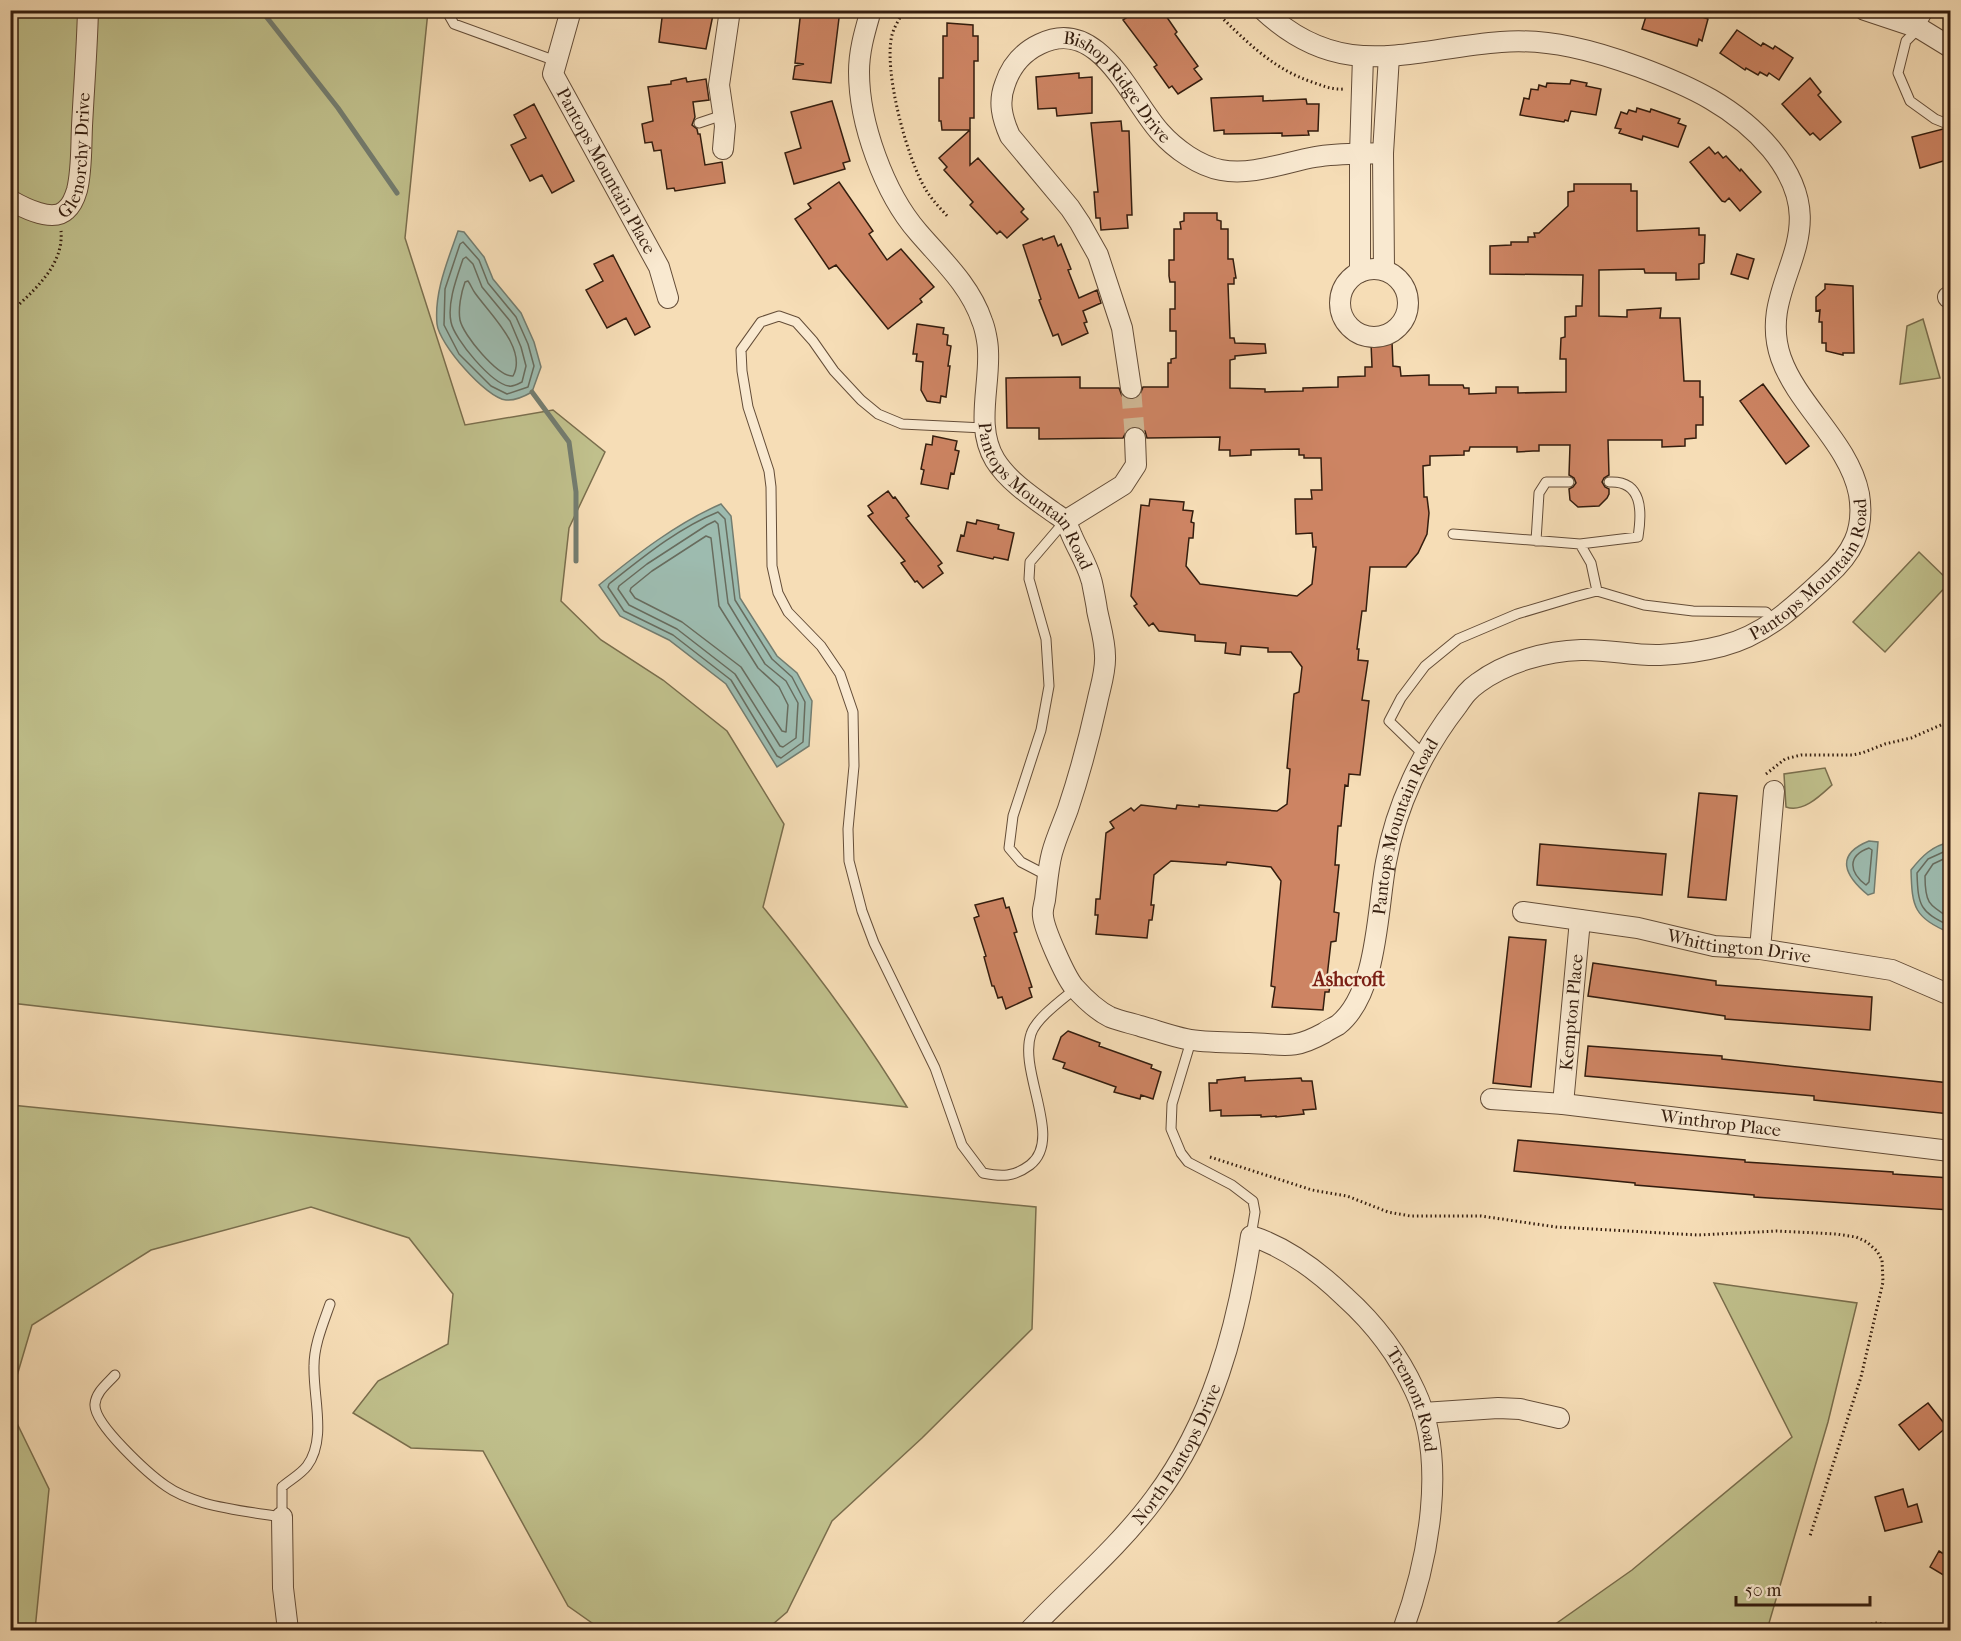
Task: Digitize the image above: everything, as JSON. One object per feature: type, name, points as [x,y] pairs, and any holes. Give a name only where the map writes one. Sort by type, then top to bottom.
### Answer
[{"type":"street","name":"Glenorchy Drive","points":[[58,215],[65,212],[73,201],[77,188],[88,10]]},
{"type":"street","name":"Pantops Mountain Place","points":[[571,10],[553,74],[659,267],[668,298]]},
{"type":"street","points":[[723,149],[725,126],[719,85],[730,10]]},
{"type":"street","name":"Pantops Mountain Road","points":[[871,10],[862,39],[859,67],[860,92],[867,126],[879,165],[898,207],[957,277],[976,305],[984,327],[988,350],[984,428],[988,446],[1002,470],[1020,487],[1065,520],[1092,579],[1106,661],[1083,765],[1051,858],[1042,920],[1071,984],[1105,1015],[1191,1041],[1272,1044],[1291,1047],[1309,1041],[1337,1025],[1353,1008],[1367,979],[1387,854],[1397,822],[1423,754],[1472,686],[1499,670],[1529,658],[1580,650],[1662,655],[1719,647],[1757,633],[1776,622],[1839,566],[1854,544],[1861,518],[1860,498],[1855,480],[1821,422],[1792,383],[1782,363],[1776,341],[1776,323],[1779,302],[1793,260],[1801,219],[1799,203],[1793,184],[1782,164],[1751,128],[1723,105],[1691,86],[1573,46],[1540,42],[1501,42],[1431,52],[1363,56],[1331,52],[1314,46],[1278,25],[1263,10]]},
{"type":"street","points":[[1865,10],[1919,28],[1950,47]]},
{"type":"street","name":"Bishop Ridge Drive","points":[[1131,388],[1122,328],[1098,255],[1080,223],[1010,136],[1003,121],[1000,104],[1002,91],[1008,74],[1018,60],[1031,49],[1058,39],[1074,40],[1089,45],[1110,63],[1160,132],[1200,163],[1221,170],[1239,171],[1317,157],[1383,153]]},
{"type":"street","points":[[1360,272],[1363,56]]},
{"type":"street","points":[[1384,270],[1383,153],[1389,56]]},
{"type":"street","points":[[10,200],[20,206],[49,215],[58,215]]},
{"type":"street","points":[[1384,270],[1403,284],[1408,295],[1405,318],[1398,328],[1388,335],[1377,338],[1354,332],[1346,323],[1341,312],[1340,300],[1343,289],[1350,279],[1360,272],[1384,270]]},
{"type":"street","points":[[1065,520],[1124,485],[1136,465],[1135,438]]},
{"type":"street","points":[[1760,949],[1769,783]]},
{"type":"street","name":"Whittington Drive","points":[[1523,912],[1638,928],[1714,946],[1760,949],[1892,970],[1950,995]]},
{"type":"street","name":"Kempton Place","points":[[1563,1104],[1580,920]]},
{"type":"street","name":"Winthrop Place","points":[[1491,1099],[1563,1104],[1950,1151]]},
{"type":"street","name":"Tremont Road","points":[[1251,1236],[1283,1248],[1335,1287],[1385,1339],[1401,1362],[1416,1393],[1423,1413],[1429,1444],[1432,1470],[1431,1502],[1426,1548],[1418,1587],[1403,1630]]},
{"type":"street","name":"North Pantops Drive","points":[[1030,1630],[1124,1535],[1154,1500],[1175,1470],[1212,1398],[1226,1356],[1251,1236]]},
{"type":"street","points":[[1423,1413],[1498,1408],[1520,1409],[1559,1418]]},
{"type":"street","points":[[282,1517],[283,1588],[288,1630]]},
{"type":"lane","points":[[446,10],[454,24],[556,61]]},
{"type":"lane","points":[[1929,10],[1919,28],[1905,41],[1898,73],[1910,101],[1935,119],[1950,125]]},
{"type":"lane","points":[[699,123],[723,115]]},
{"type":"lane","points":[[984,428],[902,424],[878,414],[861,400],[834,371],[796,322],[779,315],[761,322],[741,350],[748,406],[769,471],[772,566],[778,593],[788,612],[821,646],[840,674],[853,712],[854,766],[848,829],[849,861],[862,911],[878,953],[935,1068],[962,1145],[983,1173],[1003,1177],[1020,1173],[1038,1160],[1044,1142],[1040,1110],[1028,1066],[1028,1044],[1032,1030],[1046,1014],[1076,988]]},
{"type":"lane","points":[[1452,534],[1580,544],[1638,537],[1641,520],[1638,499],[1630,486],[1619,481],[1609,482]]},
{"type":"lane","points":[[1536,541],[1539,493],[1546,483],[1569,482]]},
{"type":"lane","points":[[1048,876],[1021,861],[1009,848],[1013,816],[1041,730],[1049,686],[1046,639],[1029,579],[1030,562],[1065,520]]},
{"type":"lane","points":[[1580,544],[1591,563],[1597,591]]},
{"type":"lane","points":[[1423,754],[1389,721],[1401,698],[1425,666],[1458,639],[1517,614],[1597,591],[1644,605],[1693,611],[1766,612],[1776,622]]},
{"type":"lane","points":[[1191,1041],[1172,1104],[1172,1130],[1188,1162],[1232,1185],[1253,1201],[1255,1212],[1251,1236]]},
{"type":"lane","points":[[115,1375],[99,1392],[94,1407],[97,1416],[113,1437],[140,1465],[166,1486],[204,1503],[282,1517],[282,1487],[306,1468],[313,1456],[317,1417],[314,1366],[318,1339],[330,1304]]},
{"type":"path","points":[[904,10],[892,35],[890,62],[901,126],[915,168],[927,191],[949,218]]},
{"type":"path","points":[[1214,10],[1244,40],[1282,70],[1326,87],[1352,89]]},
{"type":"path","name":"Glenorchy Drive","points":[[10,313],[40,284],[52,266],[61,238],[58,215]]},
{"type":"path","points":[[1950,303],[1947,330],[1950,354]]},
{"type":"path","points":[[1769,783],[1771,769],[1785,759],[1862,753],[1885,744],[1911,738],[1950,721]]},
{"type":"path","points":[[1179,1147],[1312,1190],[1347,1196],[1388,1212],[1410,1216],[1481,1216],[1556,1227],[1698,1235],[1777,1232],[1836,1234],[1856,1237],[1867,1242],[1877,1251],[1882,1260],[1883,1282],[1861,1377],[1810,1536]]},
{"type":"path","points":[[1831,1630],[1877,1623],[1925,1630]]},
{"type":"green space","points":[[11,11],[428,11],[405,238],[465,425],[553,410],[605,452],[569,528],[561,601],[601,640],[663,680],[727,731],[784,824],[763,907],[839,1004],[907,1107],[11,1003]]},
{"type":"green space","points":[[1923,319],[1940,378],[1900,384],[1907,326]]},
{"type":"green space","points":[[1919,552],[1950,582],[1885,652],[1853,622]]},
{"type":"green space","points":[[1825,768],[1832,785],[1805,806],[1786,807],[1784,774]]},
{"type":"green space","points":[[11,1105],[1036,1207],[1032,1329],[922,1438],[832,1521],[787,1612],[766,1630],[602,1630],[568,1606],[483,1451],[411,1448],[353,1413],[378,1381],[448,1344],[453,1294],[409,1238],[311,1207],[151,1250],[32,1325],[11,1396]]},
{"type":"green space","points":[[1714,1283],[1857,1303],[1828,1422],[1767,1630],[1547,1630],[1632,1570],[1792,1437]]},
{"type":"green space","points":[[11,1411],[49,1489],[35,1630],[11,1630]]},
{"type":"water","points":[[458,231],[464,232],[484,257],[493,279],[521,313],[534,342],[541,367],[532,392],[520,398],[506,400],[487,390],[454,356],[440,333],[437,312],[440,288]]},
{"type":"water","points":[[721,504],[731,516],[740,598],[777,656],[797,673],[812,701],[809,746],[777,767],[726,684],[669,640],[620,616],[599,585],[673,530]]},
{"type":"water","points":[[1869,841],[1878,842],[1874,893],[1868,895],[1849,873],[1847,859],[1858,847]]},
{"type":"water","points":[[1950,842],[1950,933],[1929,922],[1917,910],[1912,894],[1911,870],[1928,852]]},
{"type":"building","points":[[663,10],[714,10],[706,49],[659,42]]},
{"type":"building","points":[[801,10],[840,10],[831,83],[793,79],[795,66],[804,64],[795,63]]},
{"type":"building","points":[[1120,10],[1162,10],[1177,32],[1175,34],[1198,66],[1194,69],[1202,79],[1178,94],[1172,86],[1169,88],[1154,67],[1157,65],[1123,20],[1126,18]]},
{"type":"building","points":[[1648,10],[1692,10],[1691,13],[1708,19],[1702,41],[1699,39],[1697,46],[1642,29]]},
{"type":"building","points":[[947,23],[973,25],[973,36],[978,36],[978,61],[974,61],[974,118],[970,118],[970,130],[942,130],[941,121],[939,121],[939,78],[943,78],[943,36],[947,36]]},
{"type":"building","points":[[1737,30],[1761,46],[1763,43],[1773,49],[1775,46],[1793,58],[1779,80],[1769,73],[1767,76],[1760,72],[1758,75],[1746,68],[1745,70],[1720,53]]},
{"type":"building","points":[[1079,73],[1079,78],[1092,77],[1092,113],[1057,116],[1056,108],[1038,109],[1036,77]]},
{"type":"building","points":[[686,78],[687,82],[706,79],[709,100],[693,102],[695,117],[692,125],[700,134],[705,165],[722,162],[725,183],[675,191],[674,188],[667,189],[661,150],[654,151],[652,142],[645,143],[642,124],[653,121],[648,87],[671,84],[671,81]]},
{"type":"building","points":[[1810,78],[1821,92],[1818,95],[1841,122],[1820,140],[1813,133],[1810,135],[1782,104]]},
{"type":"building","points":[[1571,80],[1601,89],[1596,115],[1571,111],[1568,121],[1564,122],[1520,115],[1524,98],[1529,99],[1531,89],[1538,90],[1539,85],[1546,87],[1547,83],[1570,84]]},
{"type":"building","points":[[1263,96],[1263,101],[1306,99],[1307,104],[1319,104],[1318,131],[1308,131],[1309,135],[1282,136],[1282,133],[1224,134],[1224,130],[1214,131],[1211,98]]},
{"type":"building","points":[[832,101],[850,161],[843,163],[845,169],[794,184],[785,153],[801,148],[791,112]]},
{"type":"building","points":[[534,104],[574,181],[552,193],[542,175],[530,181],[511,145],[526,138],[514,115]]},
{"type":"building","points":[[1637,108],[1650,112],[1651,109],[1680,119],[1678,123],[1686,126],[1678,147],[1643,136],[1642,140],[1619,133],[1621,129],[1615,128],[1621,112],[1627,114],[1629,110],[1636,112]]},
{"type":"building","points":[[1121,121],[1122,131],[1129,131],[1132,215],[1127,215],[1128,228],[1101,230],[1100,218],[1096,218],[1094,192],[1098,192],[1091,123]]},
{"type":"building","points":[[1943,129],[1946,131],[1950,147],[1950,159],[1920,168],[1912,137]]},
{"type":"building","points":[[970,130],[970,165],[978,158],[1024,209],[1021,212],[1028,219],[1007,238],[1000,231],[997,234],[970,205],[973,202],[944,170],[947,167],[939,158]]},
{"type":"building","points":[[1709,147],[1715,154],[1718,152],[1723,158],[1726,156],[1761,192],[1740,211],[1729,198],[1725,202],[1722,201],[1690,162]]},
{"type":"building","points":[[839,182],[873,231],[869,234],[887,260],[901,249],[934,287],[920,299],[922,302],[888,329],[836,265],[829,269],[795,219],[811,208],[808,204]]},
{"type":"building","points":[[1574,184],[1631,184],[1631,191],[1637,191],[1637,231],[1699,228],[1699,235],[1705,235],[1704,263],[1699,264],[1699,279],[1676,280],[1676,273],[1645,273],[1644,269],[1599,270],[1599,316],[1627,317],[1627,310],[1661,308],[1660,318],[1680,318],[1684,381],[1700,381],[1700,397],[1703,397],[1703,425],[1696,425],[1696,438],[1685,439],[1685,446],[1662,447],[1662,440],[1608,440],[1609,475],[1602,482],[1609,489],[1609,494],[1599,506],[1578,507],[1570,500],[1569,489],[1576,483],[1569,475],[1570,445],[1539,445],[1539,451],[1517,452],[1517,447],[1470,447],[1469,451],[1464,451],[1464,455],[1430,456],[1430,465],[1423,466],[1424,497],[1427,497],[1429,513],[1427,534],[1418,553],[1406,567],[1370,567],[1366,611],[1362,611],[1357,649],[1359,649],[1358,660],[1368,661],[1362,700],[1369,701],[1360,775],[1349,774],[1348,786],[1345,785],[1341,826],[1338,826],[1335,865],[1339,865],[1334,912],[1339,913],[1336,941],[1331,942],[1327,977],[1331,977],[1329,992],[1325,992],[1323,1010],[1272,1007],[1275,987],[1271,986],[1281,881],[1271,867],[1227,862],[1226,865],[1171,861],[1154,875],[1151,905],[1154,905],[1147,938],[1096,934],[1098,915],[1095,915],[1096,899],[1100,899],[1106,833],[1114,828],[1110,822],[1131,808],[1134,811],[1141,805],[1176,809],[1177,805],[1199,807],[1199,805],[1277,811],[1287,804],[1290,769],[1287,768],[1294,694],[1299,692],[1302,667],[1291,652],[1268,652],[1268,648],[1241,646],[1240,655],[1225,653],[1226,643],[1195,641],[1195,635],[1159,631],[1153,623],[1149,626],[1134,606],[1137,604],[1131,596],[1141,505],[1149,506],[1150,499],[1184,502],[1183,510],[1193,511],[1191,522],[1194,523],[1193,538],[1189,538],[1186,566],[1200,584],[1297,596],[1312,584],[1316,547],[1313,547],[1312,533],[1296,534],[1295,499],[1312,499],[1311,490],[1322,490],[1321,458],[1304,458],[1304,455],[1299,455],[1299,449],[1251,450],[1251,455],[1230,456],[1230,450],[1219,450],[1220,437],[1147,438],[1145,431],[1135,426],[1128,428],[1123,438],[1039,439],[1039,428],[1007,428],[1006,378],[1080,377],[1080,388],[1119,388],[1122,396],[1132,400],[1139,397],[1143,387],[1168,387],[1168,363],[1171,363],[1171,359],[1176,358],[1176,331],[1170,331],[1170,309],[1175,309],[1175,282],[1170,282],[1169,276],[1169,260],[1174,260],[1174,229],[1181,229],[1180,222],[1184,221],[1184,213],[1217,213],[1217,220],[1221,221],[1221,229],[1228,229],[1228,259],[1233,259],[1236,278],[1234,278],[1234,284],[1228,284],[1230,338],[1234,338],[1235,343],[1265,344],[1266,353],[1235,356],[1235,359],[1230,360],[1230,388],[1265,389],[1265,392],[1338,387],[1338,377],[1365,376],[1365,367],[1372,367],[1371,343],[1392,342],[1393,366],[1400,367],[1401,376],[1429,375],[1429,385],[1463,385],[1464,388],[1469,388],[1469,394],[1496,393],[1496,387],[1518,387],[1518,393],[1566,392],[1566,359],[1560,359],[1561,338],[1565,337],[1565,317],[1576,316],[1576,306],[1582,306],[1583,275],[1490,274],[1490,246],[1528,242],[1528,237],[1535,237],[1534,233],[1539,233],[1568,206],[1568,192],[1574,191]]},
{"type":"building","points":[[1054,236],[1058,246],[1061,244],[1079,298],[1097,290],[1101,303],[1083,311],[1088,333],[1062,345],[1058,334],[1053,336],[1039,300],[1041,299],[1023,245]]},
{"type":"building","points":[[1737,254],[1754,259],[1748,279],[1731,274]]},
{"type":"building","points":[[613,255],[650,327],[635,335],[626,318],[607,328],[586,290],[603,281],[594,264]]},
{"type":"building","points":[[1825,284],[1853,286],[1854,353],[1843,353],[1843,355],[1826,351],[1826,343],[1822,343],[1822,322],[1819,322],[1820,310],[1816,311],[1816,297],[1825,289]]},
{"type":"building","points":[[917,324],[944,328],[943,334],[948,335],[947,345],[951,346],[948,366],[950,366],[946,397],[941,396],[940,403],[927,401],[921,390],[923,362],[916,361],[917,354],[913,354]]},
{"type":"building","points":[[1763,384],[1809,446],[1786,464],[1740,401]]},
{"type":"building","points":[[933,436],[957,441],[955,450],[959,451],[948,489],[921,484],[924,470],[921,469],[926,444],[932,445]]},
{"type":"building","points":[[888,491],[893,498],[895,497],[909,516],[906,518],[942,563],[938,566],[943,573],[923,588],[917,581],[915,582],[901,563],[905,561],[868,516],[873,513],[868,506]]},
{"type":"building","points":[[977,520],[999,525],[998,529],[1014,533],[1008,560],[957,551],[967,522],[976,524]]},
{"type":"building","points":[[1699,793],[1737,796],[1726,900],[1688,897]]},
{"type":"building","points":[[1540,844],[1666,854],[1662,895],[1537,885]]},
{"type":"building","points":[[1003,898],[1006,908],[1009,907],[1017,932],[1014,933],[1032,987],[1029,988],[1032,997],[1006,1009],[1002,997],[998,998],[992,986],[984,957],[986,956],[974,918],[979,916],[975,905]]},
{"type":"building","points":[[1509,937],[1546,940],[1531,1087],[1493,1083]]},
{"type":"building","points":[[1593,963],[1716,981],[1716,985],[1872,997],[1870,1030],[1725,1019],[1725,1016],[1588,996]]},
{"type":"building","points":[[1068,1031],[1100,1043],[1099,1046],[1152,1065],[1151,1068],[1161,1072],[1153,1099],[1141,1095],[1140,1099],[1114,1092],[1116,1087],[1063,1068],[1065,1063],[1053,1059],[1061,1037]]},
{"type":"building","points":[[1588,1046],[1722,1056],[1722,1059],[1950,1083],[1950,1114],[1814,1100],[1814,1096],[1585,1076]]},
{"type":"building","points":[[1245,1077],[1245,1081],[1301,1078],[1302,1081],[1312,1081],[1316,1109],[1303,1110],[1304,1114],[1276,1117],[1221,1116],[1221,1110],[1210,1111],[1209,1083]]},
{"type":"building","points":[[1518,1140],[1745,1160],[1745,1162],[1950,1178],[1950,1210],[1754,1197],[1754,1195],[1635,1185],[1635,1183],[1514,1171]]},
{"type":"building","points":[[1928,1403],[1947,1427],[1919,1450],[1899,1425]]},
{"type":"building","points":[[1903,1489],[1908,1507],[1917,1504],[1922,1522],[1885,1531],[1875,1497]]},
{"type":"building","points":[[1939,1551],[1950,1558],[1950,1579],[1930,1567]]},
{"type":"waterway","points":[[261,10],[338,108],[397,193]]},
{"type":"waterway","points":[[532,392],[569,442],[576,492],[576,561]]},
{"type":"tunnel","points":[[1131,388],[1135,438]]},
{"type":"district","name":"Ashcroft","points":[[1349,979]]}]
